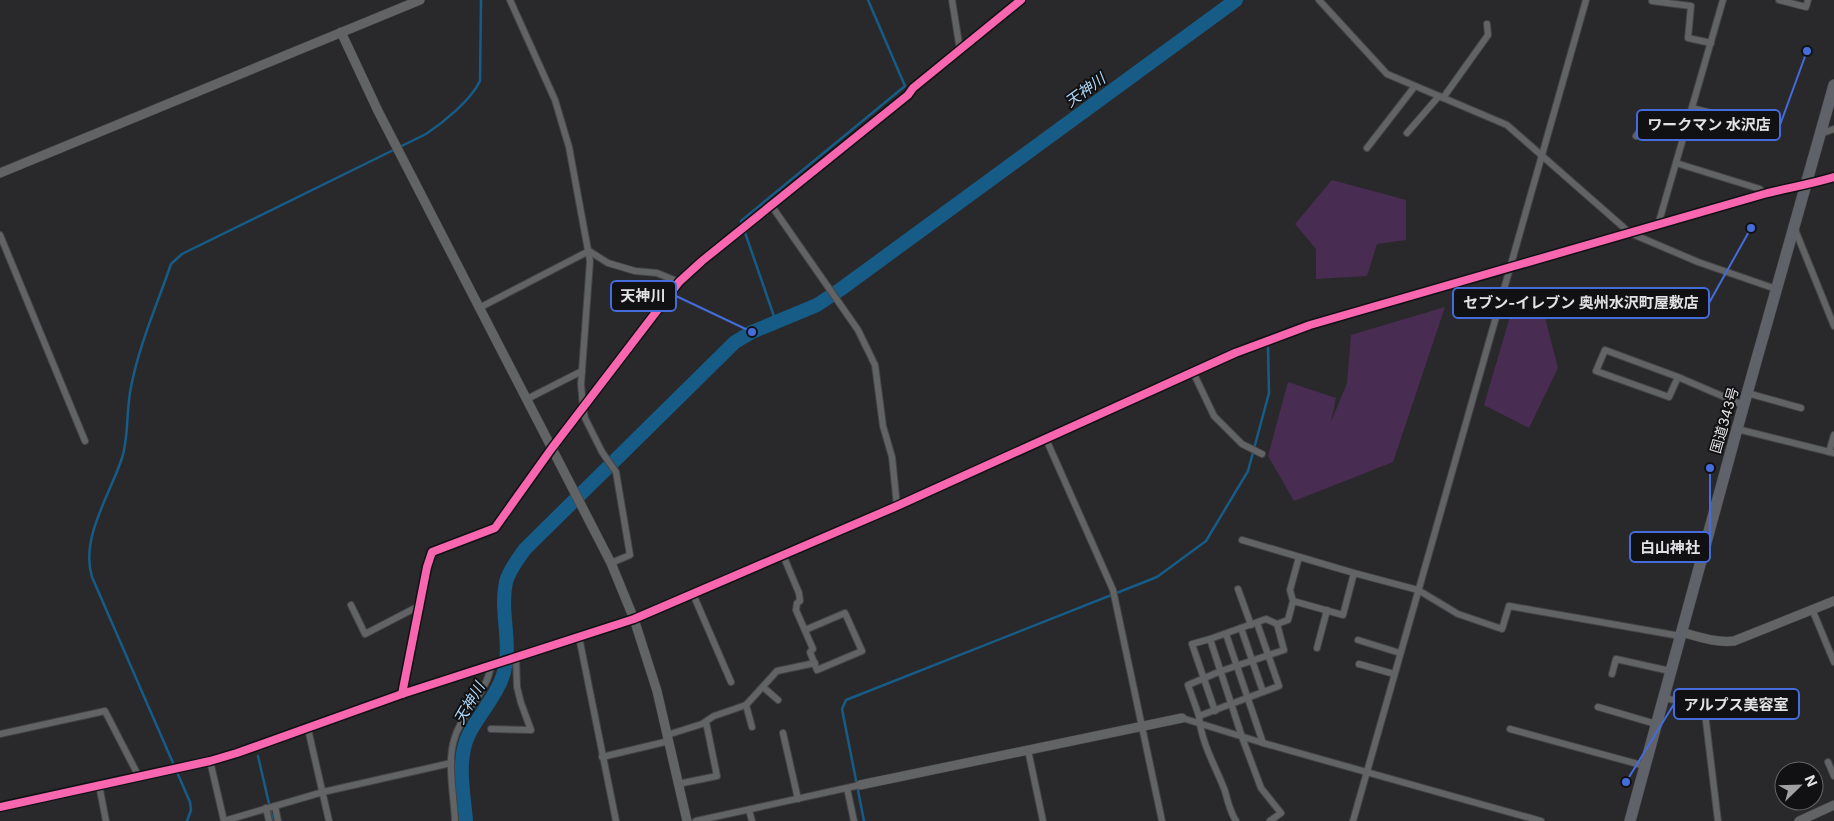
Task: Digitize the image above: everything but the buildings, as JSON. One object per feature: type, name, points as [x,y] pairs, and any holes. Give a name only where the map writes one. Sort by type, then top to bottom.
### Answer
[{"type":"highway","name":"国道343号","points":[[1630,821],[1745,399],[1834,85]]},
{"type":"street","points":[[0,173],[420,0]]},
{"type":"street","points":[[510,0],[562,117],[589,251],[589,294],[582,371],[583,407],[585,418],[602,452],[616,472],[630,555],[611,563]]},
{"type":"street","points":[[952,0],[960,50]]},
{"type":"street","points":[[402,694],[427,567],[432,552],[495,528],[552,448],[679,282],[702,261],[908,95],[913,88],[1021,0]]},
{"type":"street","points":[[1319,0],[1387,74],[1507,125],[1630,233],[1698,262],[1776,289]]},
{"type":"street","points":[[1352,821],[1586,0]]},
{"type":"street","points":[[1658,225],[1723,0]]},
{"type":"street","points":[[1779,0],[1806,7],[1808,0]]},
{"type":"street","points":[[1652,1],[1691,6],[1688,38],[1710,43]]},
{"type":"street","points":[[1407,133],[1441,97],[1488,35],[1487,24]]},
{"type":"street","points":[[341,32],[378,111],[611,563],[634,619],[657,691],[687,821]]},
{"type":"street","points":[[1367,148],[1415,86]]},
{"type":"street","points":[[1692,108],[1731,118]]},
{"type":"street","points":[[1636,136],[1647,121],[1685,132]]},
{"type":"street","points":[[1820,134],[1834,129]]},
{"type":"street","points":[[1676,163],[1760,189],[1764,194]]},
{"type":"street","points":[[0,807],[210,760],[308,729],[402,694],[634,619],[897,506],[1235,353],[1310,325],[1764,194],[1834,177]]},
{"type":"street","points":[[771,205],[858,330],[875,365],[883,426],[892,457],[897,506]]},
{"type":"street","points":[[1794,225],[1834,326]]},
{"type":"street","points":[[0,235],[85,441]]},
{"type":"street","points":[[479,308],[589,251]]},
{"type":"street","points":[[589,251],[608,263],[635,271],[657,273],[679,282]]},
{"type":"street","points":[[1678,377],[1669,397],[1596,371],[1605,350],[1745,399],[1801,408]]},
{"type":"street","points":[[527,400],[582,371]]},
{"type":"street","points":[[1193,372],[1214,416],[1242,444],[1262,454]]},
{"type":"street","points":[[1737,429],[1832,453],[1834,435]]},
{"type":"street","points":[[1046,439],[1113,590],[1162,821]]},
{"type":"street","points":[[1242,540],[1418,590],[1458,614],[1502,629],[1509,606],[1723,642],[1734,641],[1834,601]]},
{"type":"street","points":[[783,556],[799,593],[800,601],[797,603],[796,610],[813,649],[810,652],[818,670],[862,651],[845,613],[805,630]]},
{"type":"street","points":[[1215,711],[1192,644],[1266,620],[1277,624],[1288,620],[1293,601],[1290,590],[1299,557]]},
{"type":"street","points":[[1293,601],[1342,615],[1354,573]]},
{"type":"street","points":[[1200,719],[1232,703],[1279,686],[1268,655],[1238,589]]},
{"type":"street","points":[[693,594],[731,682]]},
{"type":"street","points":[[351,605],[365,634],[419,606]]},
{"type":"street","points":[[1317,648],[1327,610]]},
{"type":"street","points":[[1812,610],[1834,662]]},
{"type":"street","points":[[1236,821],[1231,814],[1225,792],[1200,731],[1200,719],[1188,684],[1284,650],[1277,624]]},
{"type":"street","points":[[1241,628],[1263,692]]},
{"type":"street","points":[[1226,634],[1263,743]]},
{"type":"street","points":[[579,637],[616,821]]},
{"type":"street","points":[[1210,639],[1261,788],[1281,813],[1270,821]]},
{"type":"street","points":[[1358,640],[1400,653]]},
{"type":"street","points":[[491,729],[531,730],[517,687],[516,657]]},
{"type":"street","points":[[1612,674],[1616,659],[1670,671]]},
{"type":"street","points":[[602,757],[668,738],[706,722],[714,716],[746,705],[778,670],[815,663]]},
{"type":"street","points":[[1359,664],[1394,674]]},
{"type":"street","points":[[455,821],[452,763],[454,740],[487,682],[490,665]]},
{"type":"street","points":[[763,687],[778,700]]},
{"type":"street","points":[[1663,698],[1704,706],[1718,821]]},
{"type":"street","points":[[746,705],[752,727]]},
{"type":"street","points":[[1598,707],[1656,724]]},
{"type":"street","points":[[0,734],[105,712],[139,777]]},
{"type":"street","points":[[696,821],[1182,718],[1200,719],[1242,737],[1541,821]]},
{"type":"street","points":[[678,784],[717,776],[706,722]]},
{"type":"street","points":[[308,729],[329,821]]},
{"type":"street","points":[[1510,729],[1645,766]]},
{"type":"street","points":[[783,733],[798,799]]},
{"type":"street","points":[[1028,750],[1043,821]]},
{"type":"street","points":[[210,760],[224,821],[323,792],[452,763]]},
{"type":"street","points":[[1828,762],[1834,776]]},
{"type":"street","points":[[99,785],[106,821]]},
{"type":"street","points":[[847,788],[854,821]]},
{"type":"street","points":[[1800,821],[1834,805]]},
{"type":"street","points":[[275,806],[278,821]]},
{"type":"street","points":[[266,808],[269,821]]},
{"type":"street","points":[[749,810],[752,821]]},
{"type":"shaded area","points":[[1332,180],[1406,200],[1406,240],[1377,244],[1367,276],[1316,279],[1316,249],[1295,224]]},
{"type":"shaded area","points":[[1518,289],[1540,298],[1558,368],[1529,428],[1484,405]]},
{"type":"shaded area","points":[[1445,307],[1393,462],[1294,501],[1268,456],[1288,382],[1336,398],[1331,422],[1347,383],[1351,335]]},
{"type":"waterway","points":[[187,821],[191,810],[190,802],[92,577],[89,562],[93,532],[122,458],[134,371],[149,325],[171,264],[182,254],[426,134],[464,103],[480,81],[481,0]]},
{"type":"waterway","points":[[776,322],[741,221],[905,86],[868,0]]},
{"type":"waterway","name":"天神川","points":[[466,821],[462,777],[465,744],[473,727],[496,692],[502,678],[507,654],[504,606],[506,582],[511,569],[525,549],[735,342],[752,332],[817,305],[841,289],[1236,0]]},
{"type":"waterway","points":[[864,821],[842,709],[846,700],[1157,577],[1206,541],[1248,471],[1269,393],[1268,348]]},
{"type":"waterway","points":[[258,756],[273,821]]},
{"type":"cycle path","points":[[402,694],[427,567],[432,552],[495,528],[552,448],[679,282],[702,261],[908,95],[913,88],[1021,0]]},
{"type":"cycle path","points":[[0,807],[210,761],[237,753],[402,694],[634,619],[897,506],[1235,353],[1310,325],[1764,194],[1834,177]]},
{"type":"place","name":"ワークマン 水沢店","points":[[1807,51]]},
{"type":"place","name":"セブン-イレブン 奥州水沢町屋敷店","points":[[1751,228]]},
{"type":"place","name":"天神川","points":[[752,332]]},
{"type":"place","name":"白山神社","points":[[1710,468]]},
{"type":"place","name":"アルプス美容室","points":[[1626,782]]}]
